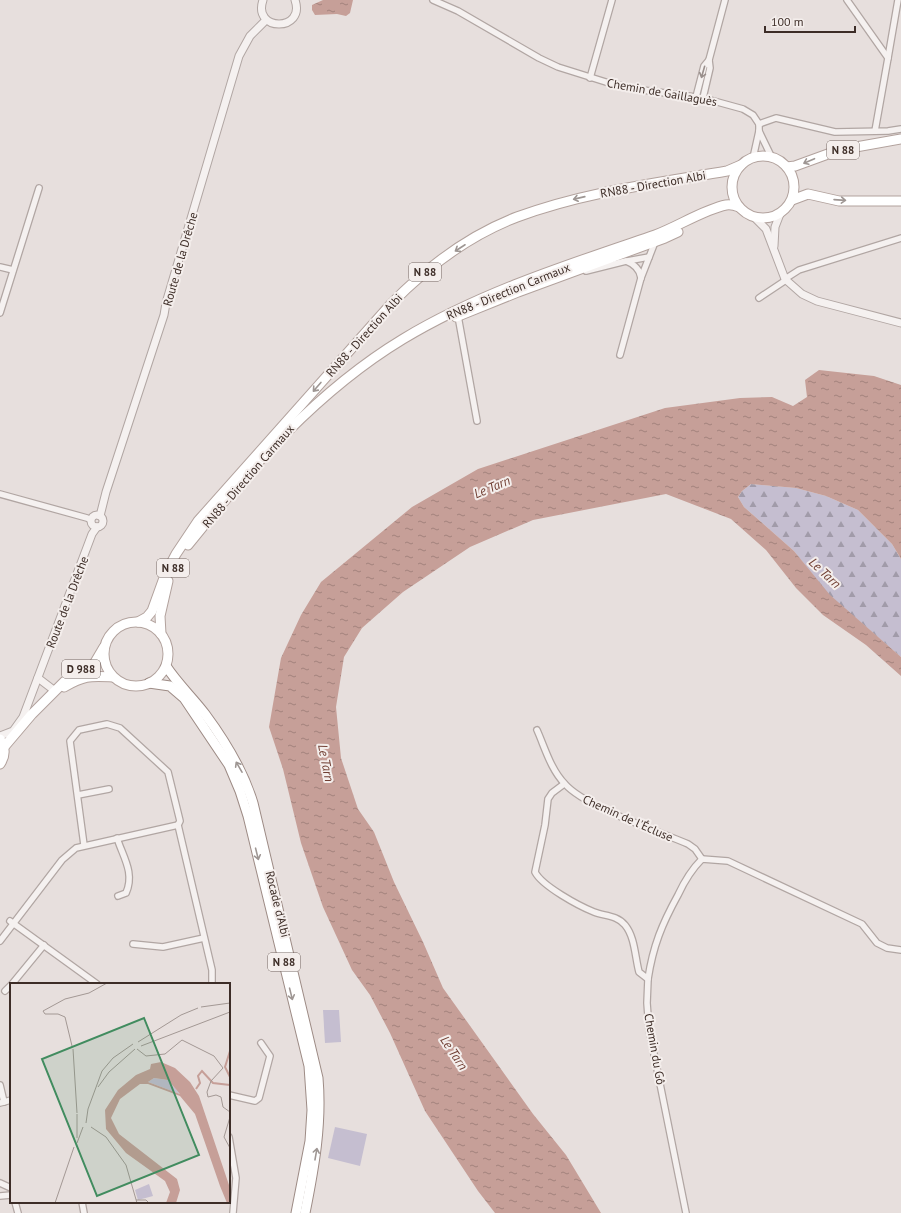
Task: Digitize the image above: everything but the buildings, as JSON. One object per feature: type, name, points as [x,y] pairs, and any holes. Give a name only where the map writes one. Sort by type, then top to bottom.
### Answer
[{"type":"main road","name":"N 88","points":[[786,167],[795,166],[838,150],[901,139]]},
{"type":"main road","points":[[763,156],[772,158],[786,167],[792,177],[794,188],[792,200],[787,208],[780,214],[768,218],[755,218],[746,214],[739,207],[733,197],[732,185],[735,174],[741,165],[753,158],[763,156]]},
{"type":"main road","name":"RN88 - Direction Albi","points":[[138,622],[147,617],[152,611],[165,574],[176,554],[198,522],[405,290],[423,274],[476,237],[516,217],[547,206],[580,198],[727,171],[741,165]]},
{"type":"main road","points":[[792,200],[808,194],[839,200],[901,201]]},
{"type":"main road","name":"RN88 - Direction Carmaux","points":[[161,634],[160,616],[164,594],[174,567],[181,554],[282,436],[298,420],[348,378],[403,339],[435,321],[507,288],[663,232],[727,205],[739,207]]},
{"type":"main road","points":[[282,436],[387,356],[458,316],[538,284],[655,242],[687,227],[710,211]]},
{"type":"main road","points":[[138,622],[147,624],[161,634],[167,648],[168,657],[166,666],[159,676],[149,683],[140,686],[130,686],[113,677],[105,662],[105,646],[114,631],[129,623],[138,622]]},
{"type":"main road","name":"D 988","points":[[55,691],[75,672],[94,664],[105,646]]},
{"type":"main road","name":"Rocade d'Albi","points":[[166,666],[205,714],[230,751],[242,771],[253,803],[318,1078],[320,1107],[318,1142],[304,1213]]},
{"type":"main road","name":"D 988","points":[[55,691],[80,678],[91,676],[113,677]]},
{"type":"main road","name":"Rocade d'Albi","points":[[149,683],[170,686],[184,698],[229,765],[240,791],[248,816],[299,1023],[309,1074],[312,1110],[310,1141],[296,1213]]},
{"type":"main road","points":[[0,764],[5,754],[1,741],[55,691]]},
{"type":"street","points":[[262,0],[261,10],[266,20],[275,24],[289,22],[296,10],[294,0]]},
{"type":"street","name":"Chemin de Gaillaguès","points":[[433,0],[458,11],[541,59],[590,78],[635,89],[703,98],[743,109],[753,115],[759,124]]},
{"type":"street","points":[[590,78],[612,0]]},
{"type":"street","points":[[703,98],[710,68],[709,60],[725,0]]},
{"type":"street","points":[[847,0],[888,58]]},
{"type":"street","points":[[875,131],[898,0]]},
{"type":"street","name":"Route de la Drêche","points":[[99,515],[164,315],[166,303],[239,56],[250,36],[266,20]]},
{"type":"street","points":[[696,97],[704,66],[709,60]]},
{"type":"street","points":[[753,158],[759,131],[759,124],[776,118],[835,132],[875,131],[901,128]]},
{"type":"street","points":[[759,131],[772,158]]},
{"type":"street","points":[[0,313],[39,188]]},
{"type":"street","points":[[780,214],[775,227],[774,248],[776,260],[786,279],[802,294],[817,301],[901,323]]},
{"type":"street","points":[[755,218],[766,229],[774,248]]},
{"type":"street","points":[[759,298],[799,270],[901,238]]},
{"type":"street","points":[[620,355],[641,278],[655,242]]},
{"type":"street","points":[[538,284],[626,261],[649,257]]},
{"type":"street","points":[[626,261],[633,264],[641,278]]},
{"type":"street","points":[[0,267],[13,270]]},
{"type":"street","points":[[458,316],[476,421]]},
{"type":"street","points":[[0,494],[87,518],[91,520],[92,525],[97,527],[103,523],[99,515],[93,516],[91,520]]},
{"type":"street","name":"Route de la Drêche","points":[[1,741],[13,731],[23,717],[92,534],[97,527]]},
{"type":"street","points":[[38,678],[55,691]]},
{"type":"street","points":[[84,845],[70,741],[79,730],[107,724],[115,725],[168,772],[180,821],[178,825],[212,970],[212,983]]},
{"type":"street","name":"Chemin de l'Écluse","points":[[537,730],[554,768],[564,784],[572,791],[601,808],[688,844],[695,849],[702,859]]},
{"type":"street","points":[[564,784],[552,793],[548,799],[545,825],[535,872],[540,880],[569,899],[590,910],[614,917],[622,922],[630,933],[639,972],[648,979]]},
{"type":"street","points":[[78,795],[110,789]]},
{"type":"street","points":[[0,942],[12,922],[62,860],[76,848],[178,825]]},
{"type":"street","points":[[117,838],[130,874],[130,883],[126,893],[118,896]]},
{"type":"street","points":[[702,859],[728,861],[859,923],[866,927],[877,943],[887,948],[901,950]]},
{"type":"street","name":"Chemin du Gô","points":[[686,1213],[650,1029],[647,1003],[648,979],[653,951],[660,929],[683,884],[702,859]]},
{"type":"street","points":[[12,922],[96,983]]},
{"type":"street","points":[[132,944],[164,947],[204,938]]},
{"type":"street","points":[[12,983],[44,944]]},
{"type":"street","points":[[5,992],[10,985]]},
{"type":"street","points":[[230,1094],[255,1101],[259,1098],[270,1056],[261,1043]]},
{"type":"street","points":[[0,1085],[2,1102]]},
{"type":"street","points":[[230,1143],[236,1178],[233,1213]]},
{"type":"street","points":[[0,1183],[10,1188]]},
{"type":"street","points":[[0,1196],[10,1195]]},
{"type":"street","points":[[15,1203],[18,1213]]},
{"type":"street","points":[[82,1203],[84,1213]]},
{"type":"green space","points":[[751,484],[796,488],[826,496],[858,510],[892,544],[901,559],[901,657],[829,595],[794,551],[744,507],[738,497],[742,491]]},
{"type":"green space","points":[[323,1010],[339,1010],[341,1042],[325,1043]]},
{"type":"green space","points":[[335,1127],[367,1134],[360,1166],[328,1158]]},
{"type":"water","points":[[323,0],[353,0],[350,13],[346,16],[337,14],[315,15],[312,10],[312,5]]},
{"type":"water","name":"Le Tarn","points":[[819,370],[874,376],[901,385],[901,559],[892,544],[858,510],[826,496],[796,488],[751,484],[742,491],[738,497],[744,507],[794,551],[830,595],[901,657],[901,676],[866,645],[823,615],[796,588],[766,550],[731,519],[666,494],[533,520],[470,547],[403,592],[362,628],[344,657],[336,707],[341,758],[358,809],[374,832],[394,882],[443,988],[533,1114],[566,1155],[601,1213],[495,1213],[478,1191],[425,1111],[390,1033],[370,995],[352,970],[323,907],[301,843],[283,769],[269,727],[281,658],[301,615],[321,582],[412,507],[478,469],[665,408],[740,398],[772,397],[793,406],[807,397],[805,380]]}]
